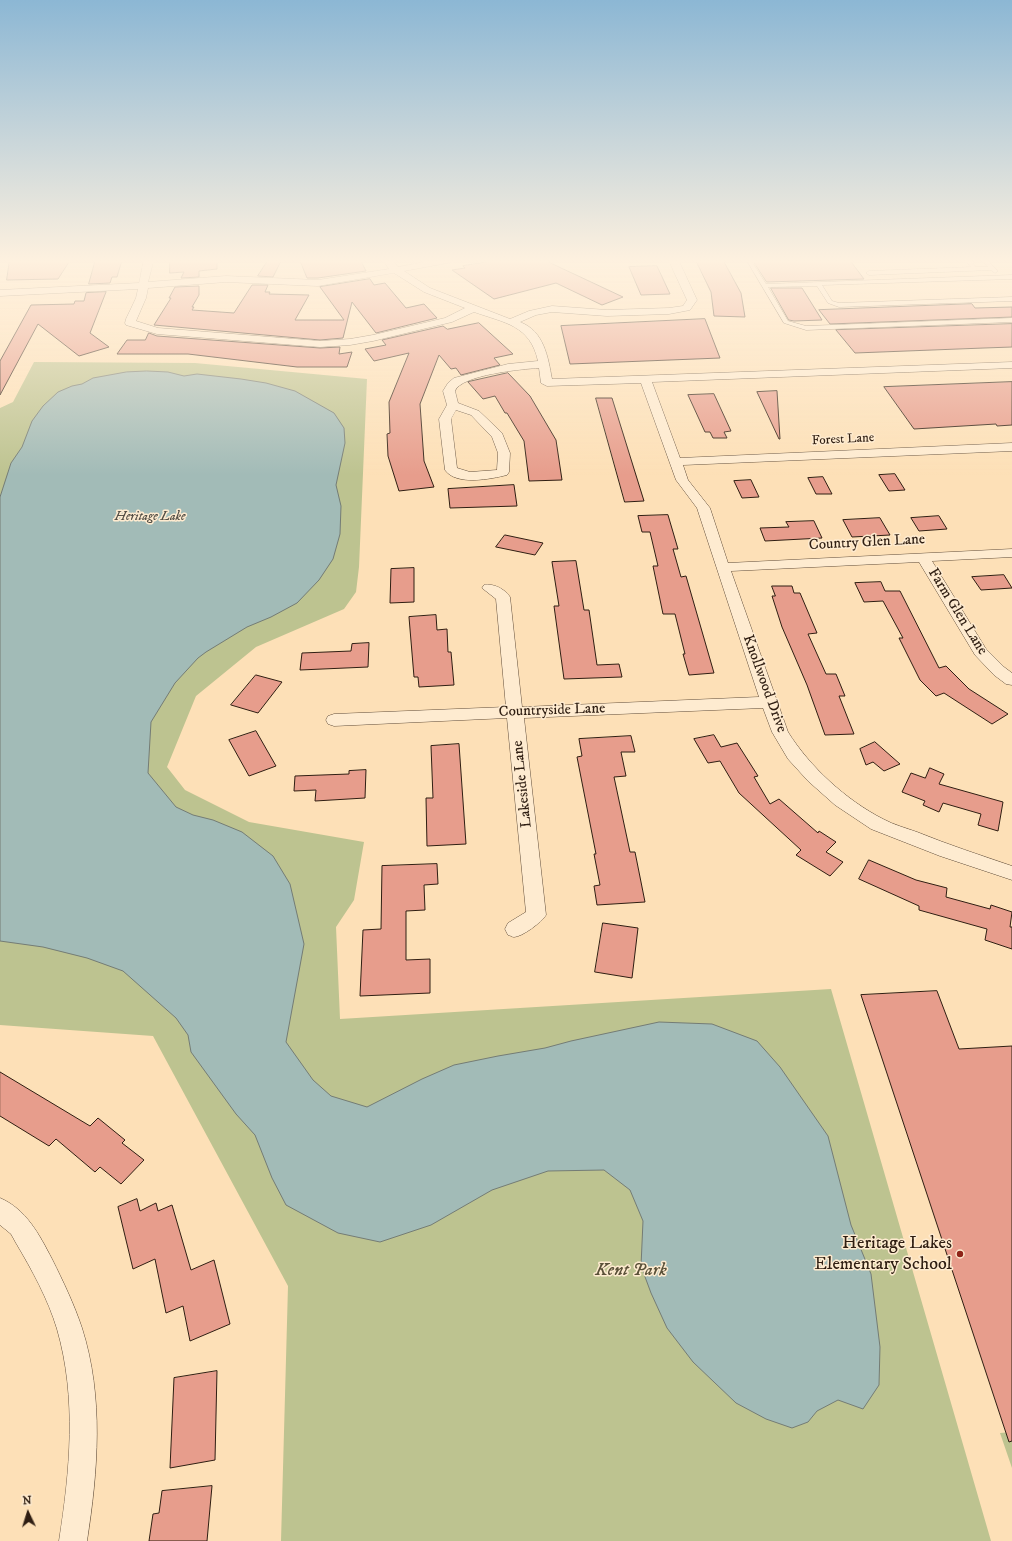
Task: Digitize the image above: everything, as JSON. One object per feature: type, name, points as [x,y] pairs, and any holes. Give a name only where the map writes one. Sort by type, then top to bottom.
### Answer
[{"type":"street","points":[[157,331],[298,343],[338,343],[373,338],[403,331]]},
{"type":"street","points":[[528,331],[540,345],[547,383],[1012,365]]},
{"type":"street","points":[[453,405],[445,419],[451,470],[458,475],[478,476],[503,472],[504,453],[498,436],[475,413],[453,405],[448,392],[452,385],[458,380],[508,367],[543,364]]},
{"type":"street","name":"Knollwood Drive","points":[[646,379],[682,480],[703,508],[780,732],[794,755],[814,777],[841,800],[878,824],[940,849],[1012,873]]},
{"type":"street","name":"Forest Lane","points":[[676,462],[1012,447]]},
{"type":"street","name":"Country Glen Lane","points":[[723,567],[1012,553]]},
{"type":"street","name":"Farm Glen Lane","points":[[923,557],[980,652],[999,671],[1012,680]]},
{"type":"street","name":"Lakeside Lane","points":[[489,588],[503,596],[536,915],[515,929]]},
{"type":"street","name":"Countryside Lane","points":[[334,720],[769,702]]},
{"type":"street","points":[[0,1210],[19,1225],[54,1285],[68,1321],[77,1358],[83,1402],[84,1446],[82,1482],[73,1541]]},
{"type":"green space","name":"Kent Park","points":[[34,362],[195,363],[367,379],[359,567],[356,592],[344,609],[256,647],[196,696],[167,767],[185,790],[249,822],[364,842],[354,900],[336,927],[340,1019],[831,989],[991,1541],[281,1541],[288,1286],[153,1036],[0,1025],[0,408],[13,402]]},
{"type":"green space","points":[[1012,1432],[1012,1468],[1000,1433]]},
{"type":"water","name":"Heritage Lake","points":[[126,372],[168,372],[184,376],[197,374],[241,379],[266,383],[295,391],[334,413],[344,428],[345,443],[336,485],[341,506],[340,534],[333,559],[319,580],[297,603],[271,617],[247,627],[198,658],[175,683],[151,722],[148,773],[176,807],[193,815],[213,820],[242,832],[273,856],[290,884],[304,944],[286,1042],[313,1080],[331,1096],[367,1107],[422,1079],[454,1065],[545,1048],[659,1022],[712,1024],[757,1041],[780,1067],[828,1136],[851,1225],[871,1274],[880,1347],[879,1385],[863,1409],[838,1400],[817,1411],[808,1422],[792,1428],[766,1419],[736,1403],[693,1362],[667,1328],[651,1293],[641,1266],[643,1221],[630,1190],[604,1170],[548,1171],[492,1190],[431,1225],[380,1242],[338,1233],[286,1205],[272,1178],[255,1135],[236,1114],[191,1052],[188,1035],[176,1018],[123,971],[87,958],[43,947],[0,941],[0,497],[11,463],[22,447],[32,421],[43,406],[58,392],[72,386],[82,384],[93,378]]},
{"type":"building","points":[[17,331],[34,331],[0,395],[0,361]]},
{"type":"building","points":[[47,331],[91,331],[90,333],[109,347],[79,356]]},
{"type":"building","points":[[219,331],[345,331],[343,338],[320,340]]},
{"type":"building","points":[[374,331],[384,331],[376,333]]},
{"type":"building","points":[[422,331],[488,331],[513,354],[494,358],[500,365],[461,375],[456,368],[451,369],[439,355],[420,404],[424,461],[434,487],[399,491],[388,456],[387,434],[390,433],[389,402],[409,353],[374,361],[365,349],[386,345],[382,340]]},
{"type":"building","points":[[562,331],[710,331],[720,358],[570,364]]},
{"type":"building","points":[[837,331],[1012,331],[1012,347],[855,353]]},
{"type":"building","points":[[149,333],[157,336],[320,348],[340,347],[339,354],[352,352],[347,367],[297,367],[188,354],[117,354],[127,340],[145,340]]},
{"type":"building","points":[[508,373],[530,396],[556,440],[562,480],[529,481],[524,441],[507,413],[505,413],[495,396],[483,399],[468,382]]},
{"type":"building","points":[[1012,382],[1012,425],[997,426],[996,424],[914,429],[884,387]]},
{"type":"building","points":[[777,391],[780,439],[757,392]]},
{"type":"building","points":[[714,394],[731,431],[724,432],[727,438],[713,438],[710,432],[705,432],[688,395]]},
{"type":"building","points":[[596,398],[612,398],[644,501],[625,502]]},
{"type":"building","points":[[895,474],[905,490],[889,491],[879,475]]},
{"type":"building","points":[[823,477],[832,494],[816,494],[808,478]]},
{"type":"building","points":[[751,480],[759,497],[742,498],[734,481]]},
{"type":"building","points":[[514,485],[517,506],[450,508],[448,489]]},
{"type":"building","points":[[668,515],[678,549],[673,549],[681,577],[686,576],[714,673],[689,675],[675,614],[663,614],[653,566],[658,566],[650,532],[642,532],[638,516]]},
{"type":"building","points":[[939,516],[947,529],[919,531],[911,518]]},
{"type":"building","points":[[880,518],[890,535],[852,537],[843,520]]},
{"type":"building","points":[[814,521],[822,538],[765,541],[760,528],[789,527],[786,522]]},
{"type":"building","points":[[505,535],[543,543],[535,555],[496,547]]},
{"type":"building","points":[[576,561],[584,610],[589,610],[597,665],[619,664],[622,677],[564,679],[554,606],[559,606],[552,562]]},
{"type":"building","points":[[414,568],[414,602],[390,603],[391,569]]},
{"type":"building","points":[[1004,575],[1012,588],[981,590],[972,577]]},
{"type":"building","points":[[881,582],[885,591],[900,591],[939,668],[946,666],[969,689],[1008,714],[992,724],[944,693],[936,696],[920,680],[899,638],[903,638],[883,601],[864,602],[855,583]]},
{"type":"building","points":[[772,586],[792,586],[794,593],[800,593],[817,633],[808,634],[826,674],[836,674],[845,696],[839,696],[854,734],[825,735],[807,685],[782,627],[772,596],[775,596]]},
{"type":"building","points":[[436,615],[437,630],[447,629],[448,652],[451,652],[454,685],[419,687],[418,677],[414,677],[409,617]]},
{"type":"building","points":[[369,643],[368,667],[300,670],[302,653],[351,651],[352,644]]},
{"type":"building","points":[[256,675],[282,682],[258,713],[231,705]]},
{"type":"building","points":[[256,731],[276,766],[249,776],[229,740]]},
{"type":"building","points":[[714,735],[721,747],[737,743],[758,776],[754,777],[770,804],[779,799],[818,833],[819,831],[836,842],[826,852],[843,862],[830,876],[796,855],[801,850],[739,793],[720,761],[708,763],[694,739]]},
{"type":"building","points":[[631,736],[635,752],[621,752],[626,776],[614,777],[630,852],[635,852],[645,902],[597,905],[594,886],[600,885],[594,854],[596,854],[577,757],[582,756],[579,739]]},
{"type":"building","points":[[875,742],[900,764],[884,771],[873,762],[866,765],[860,749]]},
{"type":"building","points":[[459,744],[466,844],[427,846],[426,798],[433,798],[431,746]]},
{"type":"building","points":[[930,768],[944,774],[939,784],[1003,802],[998,831],[978,825],[981,814],[943,803],[939,812],[923,805],[925,801],[902,792],[911,773],[925,778]]},
{"type":"building","points":[[366,770],[365,798],[315,801],[316,790],[294,791],[295,776],[349,774],[349,771]]},
{"type":"building","points":[[869,860],[916,880],[947,888],[946,897],[990,909],[991,905],[1012,912],[1010,927],[1012,927],[1012,949],[985,940],[987,929],[919,910],[919,906],[859,879]]},
{"type":"building","points":[[437,864],[438,884],[424,885],[425,910],[406,911],[406,960],[430,959],[430,993],[360,996],[363,930],[381,929],[382,866]]},
{"type":"building","points":[[603,923],[638,928],[632,978],[595,972]]},
{"type":"building","name":"Heritage Lakes Elementary School","points":[[937,991],[959,1049],[1012,1046],[1012,1441],[1009,1442],[861,995]]},
{"type":"building","points":[[0,1072],[90,1126],[98,1118],[125,1140],[122,1143],[144,1160],[121,1184],[100,1167],[95,1172],[56,1139],[49,1146],[0,1116]]},
{"type":"building","points":[[137,1199],[140,1211],[156,1203],[158,1211],[172,1205],[191,1270],[214,1260],[230,1324],[190,1341],[183,1306],[166,1313],[155,1259],[133,1269],[118,1207]]},
{"type":"building","points":[[217,1371],[215,1460],[170,1468],[174,1378]]},
{"type":"building","points":[[212,1486],[207,1541],[149,1541],[153,1514],[159,1513],[162,1491]]},
{"type":"place","name":"Heritage Lakes Elementary School","points":[[960,1254]]}]
